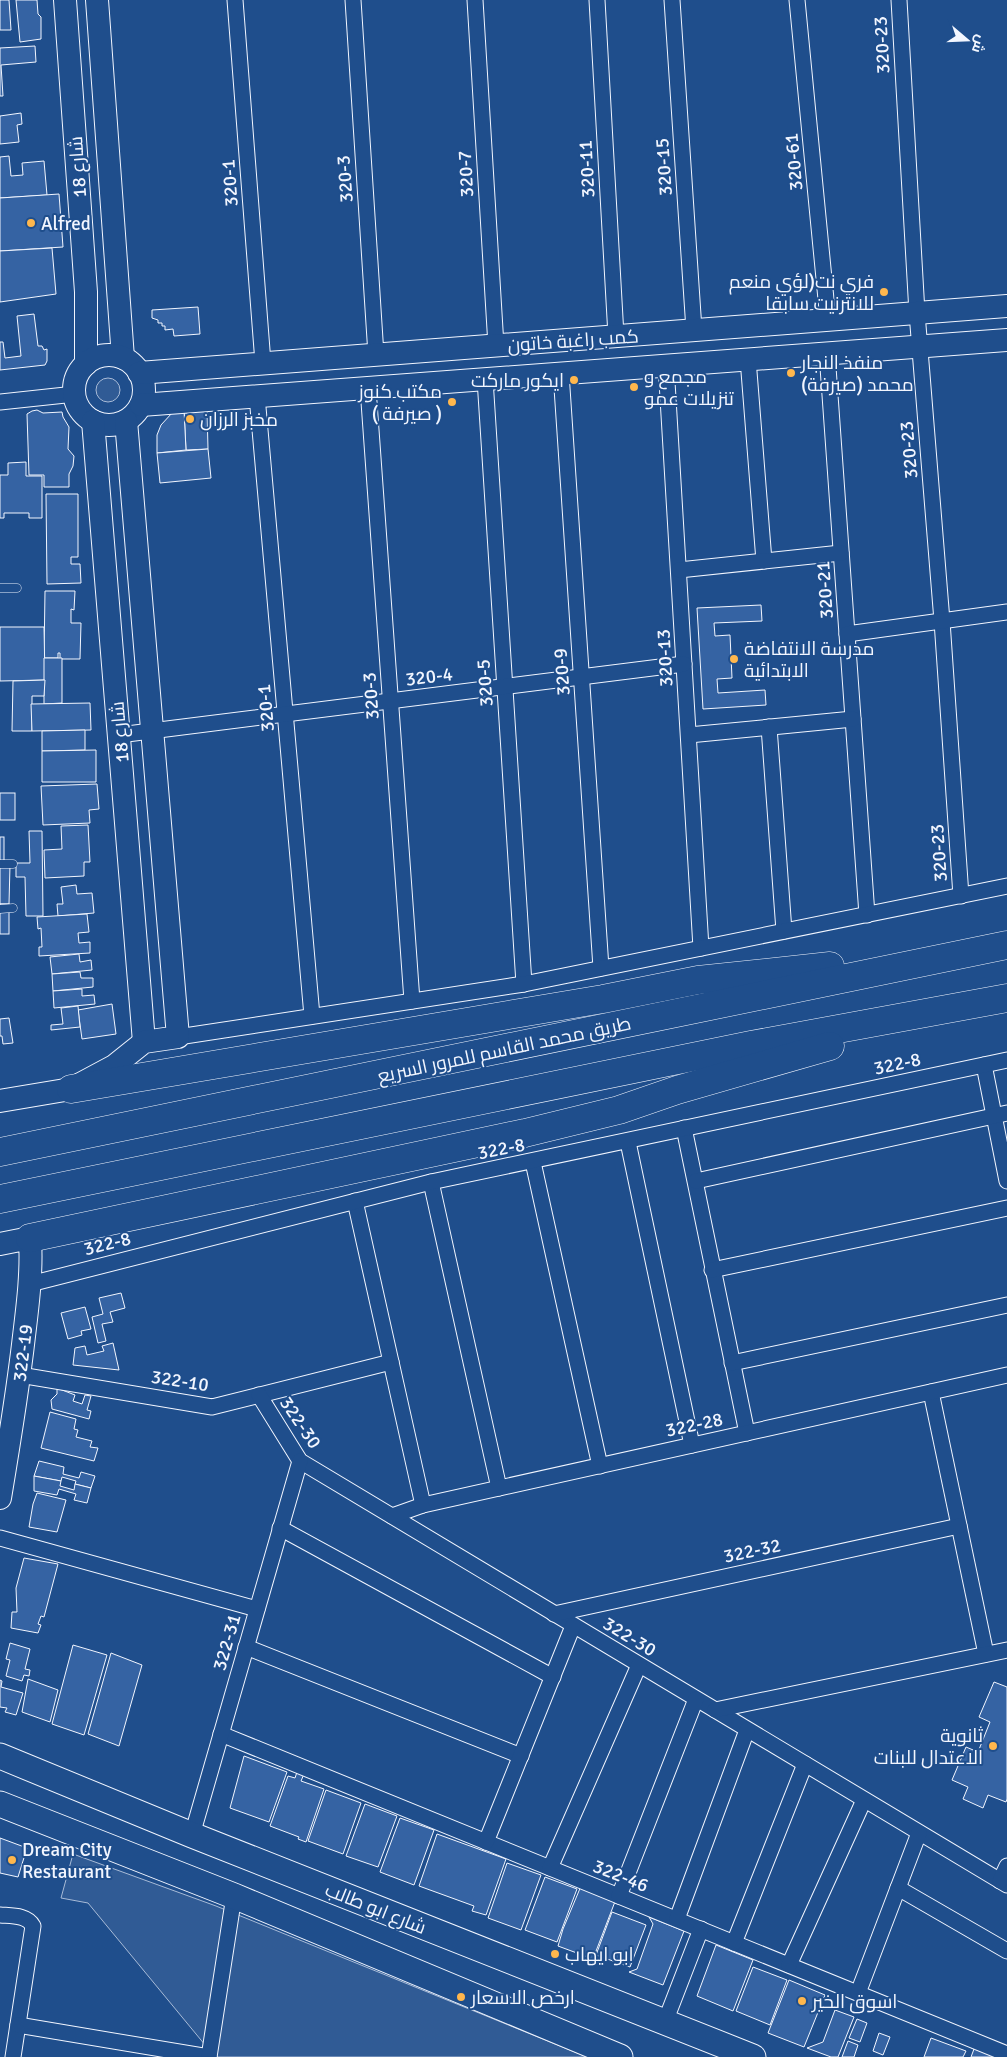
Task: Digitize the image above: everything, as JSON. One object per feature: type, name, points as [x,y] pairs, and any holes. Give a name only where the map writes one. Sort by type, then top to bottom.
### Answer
[{"type":"highway","name":"طريق محمد القاسم للمرور السريع","points":[[0,1152],[998,947]]},
{"type":"highway","points":[[70,1089],[583,1002],[698,980],[998,947]]},
{"type":"highway","points":[[0,1199],[752,1045],[1007,998]]},
{"type":"highway","points":[[30,1238],[534,1131],[619,1110],[677,1090],[980,1003]]},
{"type":"main road","name":"شارع ابو طالب","points":[[0,1756],[192,1835],[753,2057]]},
{"type":"main road","points":[[0,1804],[234,1896],[620,2057]]},
{"type":"street","name":"شارع 18","points":[[65,0],[86,292],[86,364]]},
{"type":"street","name":"شارع 18","points":[[97,0],[131,365]]},
{"type":"street","name":"320-1","points":[[236,0],[263,363]]},
{"type":"street","name":"320-3","points":[[353,0],[376,355]]},
{"type":"street","name":"320-7","points":[[475,0],[496,346]]},
{"type":"street","name":"320-11","points":[[597,0],[616,336]]},
{"type":"street","name":"320-15","points":[[672,0],[694,330]]},
{"type":"street","name":"320-61","points":[[797,0],[828,320]]},
{"type":"street","name":"320-23","points":[[898,0],[917,314],[942,621],[961,896]]},
{"type":"street","name":"كمب راغبة خاتون","points":[[131,365],[263,363],[1007,306]]},
{"type":"street","name":"كمب راغبة خاتون","points":[[133,413],[257,396],[1007,340]]},
{"type":"street","name":"320-21","points":[[827,353],[867,914]]},
{"type":"street","points":[[104,356],[131,365],[144,389],[133,413],[110,425],[93,422],[80,410],[75,394],[77,377],[86,364],[104,356]]},
{"type":"street","points":[[748,359],[764,561]]},
{"type":"street","name":"320-13","points":[[666,365],[701,948]]},
{"type":"street","name":"320-9","points":[[561,373],[602,968]]},
{"type":"street","name":"320-5","points":[[485,379],[524,984]]},
{"type":"street","name":"320-3","points":[[368,388],[412,1001]]},
{"type":"street","points":[[0,402],[75,394]]},
{"type":"street","name":"320-1","points":[[257,396],[312,1016]]},
{"type":"street","name":"شارع 18","points":[[133,413],[152,730],[178,1037]]},
{"type":"street","name":"شارع 18","points":[[93,422],[144,1042]]},
{"type":"street","points":[[679,570],[841,553]]},
{"type":"street","points":[[847,634],[1007,612]]},
{"type":"street","name":"320-4","points":[[119,735],[684,664]]},
{"type":"street","points":[[688,735],[853,719]]},
{"type":"street","points":[[769,727],[784,931]]},
{"type":"street","points":[[0,1101],[70,1089],[114,1066],[144,1042],[524,984],[1007,886]]},
{"type":"street","name":"322-8","points":[[30,1284],[431,1182],[628,1142],[684,1128],[1007,1060]]},
{"type":"street","points":[[984,1065],[1000,1114],[1007,1181]]},
{"type":"street","points":[[696,1181],[1000,1114]]},
{"type":"street","points":[[684,1128],[747,1433]]},
{"type":"street","points":[[628,1142],[692,1445]]},
{"type":"street","points":[[532,1162],[600,1466]]},
{"type":"street","points":[[431,1182],[499,1488]]},
{"type":"street","points":[[355,1201],[423,1505]]},
{"type":"street","points":[[712,1270],[1007,1208]]},
{"type":"street","points":[[0,1244],[30,1238]]},
{"type":"street","name":"322-19","points":[[0,1498],[20,1374],[30,1284],[30,1238]]},
{"type":"street","points":[[732,1363],[1007,1305]]},
{"type":"street","name":"322-10","points":[[20,1374],[212,1407],[391,1362]]},
{"type":"street","name":"322-28","points":[[392,1516],[423,1505],[1007,1375]]},
{"type":"street","points":[[931,1392],[986,1654]]},
{"type":"street","name":"322-30","points":[[259,1395],[300,1461],[1004,1883]]},
{"type":"street","name":"322-31","points":[[192,1835],[300,1461]]},
{"type":"street","name":"322-32","points":[[554,1614],[959,1526]]},
{"type":"street","points":[[280,1528],[553,1677]]},
{"type":"street","points":[[0,1538],[257,1609]]},
{"type":"street","points":[[486,1842],[573,1626]]},
{"type":"street","points":[[246,1648],[521,1756]]},
{"type":"street","points":[[714,1710],[1007,1650]]},
{"type":"street","points":[[550,1868],[639,1665]]},
{"type":"street","points":[[619,1896],[696,1700]]},
{"type":"street","points":[[676,1919],[748,1730]]},
{"type":"street","name":"322-46","points":[[220,1734],[1007,2054]]},
{"type":"street","points":[[734,1943],[805,1764]]},
{"type":"street","points":[[789,1965],[864,1800]]},
{"type":"street","points":[[858,1993],[919,1833]]},
{"type":"street","points":[[1004,1883],[1007,1866]]},
{"type":"street","points":[[898,1888],[1007,1951]]},
{"type":"street","points":[[18,2025],[209,2057],[234,1896]]},
{"type":"street","points":[[0,1914],[26,1918],[34,1926],[12,2057]]},
{"type":"street","points":[[665,2022],[701,1929]]},
{"type":"lane","points":[[0,588],[17,588]]},
{"type":"lane","points":[[0,864],[13,864]]},
{"type":"lane","points":[[0,909],[13,908]]},
{"type":"shaded area","points":[[108,378],[113,379],[119,385],[119,395],[113,401],[108,402],[103,401],[97,395],[96,390],[97,385],[103,379]]},
{"type":"shaded area","points":[[73,1854],[216,1906],[587,2057],[215,2057],[88,1903],[61,1898]]},
{"type":"building","points":[[0,0],[9,0],[11,30],[0,30]]},
{"type":"building","points":[[16,0],[37,0],[38,14],[41,17],[41,39],[20,42]]},
{"type":"building","points":[[35,46],[36,62],[1,65],[3,96],[0,96],[0,48]]},
{"type":"building","points":[[21,113],[22,124],[17,125],[19,142],[0,144],[0,116]]},
{"type":"building","points":[[9,156],[11,176],[23,175],[22,163],[44,161],[47,195],[0,198],[0,157]]},
{"type":"building","name":"Alfred","points":[[59,194],[63,247],[0,251],[0,198]]},
{"type":"building","points":[[52,248],[56,294],[0,302],[0,251]]},
{"type":"building","points":[[198,307],[200,334],[174,336],[173,329],[165,330],[165,326],[162,326],[162,323],[158,323],[158,320],[152,318],[152,310]]},
{"type":"building","points":[[34,314],[38,346],[42,346],[44,350],[47,349],[45,365],[0,370],[0,342],[3,342],[5,358],[21,356],[17,316]]},
{"type":"building","points":[[207,409],[208,449],[186,450],[184,410]]},
{"type":"building","points":[[37,410],[43,413],[62,412],[69,427],[68,449],[74,456],[73,466],[69,474],[69,487],[44,487],[44,475],[29,475],[27,414]]},
{"type":"building","points":[[184,410],[186,450],[157,453],[157,435],[161,425],[172,413]]},
{"type":"building","points":[[208,449],[211,478],[160,483],[157,453]]},
{"type":"building","points":[[26,462],[26,476],[42,476],[42,518],[29,518],[29,513],[4,513],[4,518],[0,518],[0,475],[8,475],[8,463]]},
{"type":"building","points":[[46,494],[78,494],[78,557],[71,557],[71,564],[80,564],[81,583],[47,584]]},
{"type":"building","points":[[45,591],[75,591],[74,610],[71,609],[71,623],[81,623],[80,659],[60,659],[60,653],[58,653],[58,658],[44,658]]},
{"type":"building","points":[[761,605],[762,621],[714,623],[715,636],[730,635],[732,678],[717,679],[718,693],[765,690],[766,705],[703,709],[697,608]]},
{"type":"building","points":[[0,627],[44,627],[45,680],[0,681]]},
{"type":"building","points":[[44,658],[62,658],[62,703],[44,704]]},
{"type":"building","points":[[45,680],[44,696],[32,696],[32,731],[12,731],[13,681]]},
{"type":"building","points":[[90,703],[91,730],[32,731],[31,704]]},
{"type":"building","points":[[85,730],[85,750],[42,751],[42,731]]},
{"type":"building","points":[[96,750],[96,782],[42,782],[42,751]]},
{"type":"building","points":[[97,784],[99,809],[89,810],[90,823],[43,825],[41,786]]},
{"type":"building","points":[[0,793],[15,793],[15,820],[0,820]]},
{"type":"building","points":[[88,825],[90,862],[84,862],[84,876],[45,878],[44,850],[62,849],[61,826]]},
{"type":"building","points":[[29,831],[42,831],[43,916],[26,916],[25,877],[16,877],[16,863],[30,863]]},
{"type":"building","points":[[0,837],[4,837],[4,863],[0,863]]},
{"type":"building","points":[[0,865],[10,865],[9,904],[0,904]]},
{"type":"building","points":[[76,885],[77,894],[92,893],[94,913],[58,916],[57,904],[63,904],[61,887]]},
{"type":"building","points":[[0,904],[9,904],[9,934],[0,934]]},
{"type":"building","points":[[87,914],[89,932],[78,933],[79,943],[90,942],[90,953],[39,956],[39,947],[42,947],[41,928],[38,929],[37,917]]},
{"type":"building","points":[[79,954],[80,962],[91,960],[92,970],[52,974],[50,957]]},
{"type":"building","points":[[80,972],[81,978],[93,978],[93,987],[53,991],[52,974]]},
{"type":"building","points":[[82,989],[82,996],[94,995],[95,1004],[54,1008],[53,991]]},
{"type":"building","points":[[112,1004],[116,1034],[82,1039],[78,1010]]},
{"type":"building","points":[[78,1006],[80,1027],[51,1030],[51,1025],[63,1024],[61,1008]]},
{"type":"building","points":[[9,1018],[13,1043],[3,1044],[2,1036],[0,1036],[0,1019]]},
{"type":"building","points":[[121,1293],[125,1308],[110,1312],[113,1322],[102,1324],[106,1341],[98,1343],[92,1317],[103,1314],[99,1298]]},
{"type":"building","points":[[85,1307],[91,1329],[81,1331],[82,1335],[68,1339],[61,1313]]},
{"type":"building","points":[[113,1343],[119,1370],[73,1365],[75,1348],[85,1346],[87,1355],[104,1351],[102,1346]]},
{"type":"building","points":[[57,1388],[75,1395],[73,1401],[82,1404],[85,1395],[91,1396],[87,1410],[91,1411],[89,1419],[52,1409],[51,1400],[57,1394]]},
{"type":"building","points":[[50,1412],[76,1419],[74,1429],[78,1430],[76,1437],[92,1441],[90,1447],[98,1448],[94,1461],[41,1448]]},
{"type":"building","points":[[39,1461],[64,1467],[63,1474],[79,1478],[81,1472],[95,1476],[91,1488],[75,1484],[76,1481],[62,1477],[61,1481],[34,1476]]},
{"type":"building","points":[[34,1476],[61,1481],[60,1486],[74,1490],[75,1484],[91,1488],[87,1503],[74,1500],[76,1494],[59,1489],[57,1495],[34,1491]]},
{"type":"building","points":[[37,1493],[66,1500],[57,1532],[29,1527]]},
{"type":"building","points":[[24,1558],[58,1564],[44,1617],[41,1616],[38,1624],[41,1625],[38,1633],[11,1628],[12,1612],[17,1612],[16,1588]]},
{"type":"building","points":[[10,1643],[30,1649],[25,1669],[30,1670],[29,1676],[24,1675],[22,1681],[6,1676],[10,1660],[6,1659]]},
{"type":"building","points":[[73,1645],[107,1655],[84,1735],[52,1724]]},
{"type":"building","points":[[111,1653],[142,1665],[119,1746],[88,1734]]},
{"type":"building","points":[[28,1679],[58,1690],[50,1722],[22,1712]]},
{"type":"building","points":[[0,1680],[2,1681],[1,1687],[23,1693],[16,1715],[5,1712],[7,1708],[0,1707]]},
{"type":"building","points":[[994,1682],[1007,1687],[1007,1799],[1006,1802],[988,1795],[983,1808],[963,1799],[968,1787],[952,1780],[966,1747],[978,1752],[990,1722],[979,1717]]},
{"type":"building","points":[[244,1756],[287,1772],[269,1822],[230,1808]]},
{"type":"building","points":[[297,1772],[304,1774],[301,1781],[324,1789],[306,1842],[298,1839],[299,1837],[270,1826],[288,1776],[295,1778]]},
{"type":"building","points":[[326,1790],[361,1803],[343,1854],[308,1841]]},
{"type":"building","points":[[365,1804],[397,1816],[378,1867],[346,1856]]},
{"type":"building","points":[[400,1818],[434,1830],[414,1885],[380,1872]]},
{"type":"building","points":[[437,1834],[506,1859],[486,1915],[472,1911],[474,1906],[419,1886]]},
{"type":"building","name":"Dream City Restaurant","points":[[0,1838],[27,1848],[18,1877],[0,1873]]},
{"type":"building","points":[[507,1863],[541,1875],[521,1930],[488,1918]]},
{"type":"building","points":[[545,1877],[577,1889],[557,1942],[525,1930]]},
{"type":"building","points":[[581,1886],[616,1899],[593,1959],[558,1946]]},
{"type":"building","points":[[612,1912],[646,1925],[630,1967],[596,1955]]},
{"type":"building","points":[[649,1917],[684,1931],[663,1985],[629,1972],[637,1969],[653,1924]]},
{"type":"building","points":[[716,1945],[753,1960],[733,2011],[697,1996]]},
{"type":"building","points":[[753,1967],[787,1980],[770,2025],[736,2011]]},
{"type":"building","points":[[789,1980],[825,1995],[804,2047],[768,2033]]},
{"type":"building","points":[[835,2010],[854,2017],[838,2057],[831,2057],[807,2048],[823,2042]]},
{"type":"building","points":[[857,2019],[867,2023],[860,2042],[849,2038]]},
{"type":"building","points":[[879,2033],[890,2037],[883,2055],[873,2051]]},
{"type":"building","points":[[931,2038],[966,2051],[963,2057],[924,2057]]},
{"type":"building","points":[[848,2041],[858,2045],[854,2057],[842,2057]]},
{"type":"building","points":[[971,2044],[1003,2057],[971,2057],[974,2049],[970,2047]]},
{"type":"place","name":"Alfred","points":[[31,223]]},
{"type":"place","name":"فري نت(لؤي منعم للانترنيت سابقا","points":[[884,292]]},
{"type":"place","name":"منفذ النجار محمد (صيرفة)","points":[[791,373]]},
{"type":"place","name":"ايكور ماركت","points":[[574,380]]},
{"type":"place","name":"مجمع و تنزيلات عمو","points":[[634,387]]},
{"type":"place","name":"مكتب كنوز ( صيرفة )","points":[[452,402]]},
{"type":"place","name":"مخبز الرزان","points":[[190,419]]},
{"type":"place","name":"مدرسة الانتفاضة الابتدائية","points":[[734,659]]},
{"type":"place","name":"ثانوية الاعتدال للبنات","points":[[993,1746]]},
{"type":"place","name":"Dream City Restaurant","points":[[12,1860]]},
{"type":"place","name":"ابو ايهاب","points":[[555,1954]]},
{"type":"place","name":"ارخص الاسعار","points":[[461,1997]]},
{"type":"place","name":"اسوق الخير","points":[[802,2001]]}]
